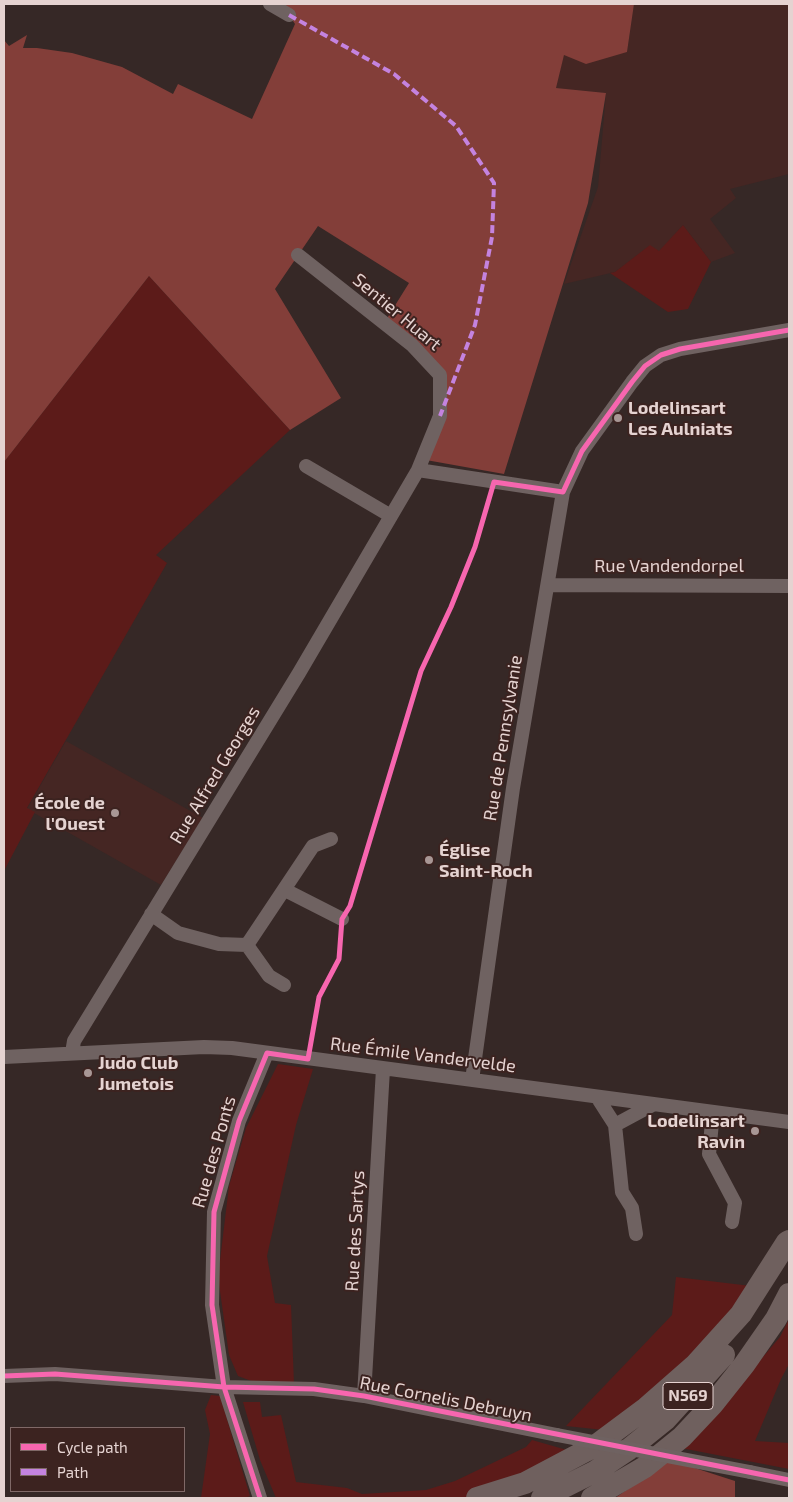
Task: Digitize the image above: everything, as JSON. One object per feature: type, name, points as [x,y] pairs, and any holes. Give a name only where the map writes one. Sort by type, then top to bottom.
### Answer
[{"type":"highway","points":[[477,1498],[525,1483],[595,1446],[646,1408],[696,1365],[741,1314],[786,1242],[789,1241]]},
{"type":"highway","name":"N569","points":[[542,1498],[596,1471],[665,1420],[707,1376],[744,1328],[789,1248]]},
{"type":"highway","name":"N569","points":[[597,1496],[645,1466],[682,1437],[744,1365],[776,1318],[789,1294]]},
{"type":"street","points":[[270,4],[289,15]]},
{"type":"street","name":"Sentier Huart","points":[[298,255],[412,344],[440,375],[440,416],[418,470]]},
{"type":"street","points":[[418,470],[563,492],[582,451],[645,366],[662,355],[680,349],[787,331]]},
{"type":"street","points":[[306,466],[391,516]]},
{"type":"street","name":"Rue Alfred Georges","points":[[72,1053],[74,1041],[299,673],[418,470]]},
{"type":"street","name":"Rue de Pennsylvanie","points":[[472,1080],[514,788],[563,492]]},
{"type":"street","name":"Rue Vandendorpel","points":[[548,584],[789,586]]},
{"type":"street","points":[[247,945],[313,846],[331,839]]},
{"type":"street","points":[[285,890],[342,918]]},
{"type":"street","points":[[151,914],[178,934],[219,944],[247,945]]},
{"type":"street","points":[[247,945],[269,976],[284,985]]},
{"type":"street","name":"Rue Émile Vandervelde","points":[[4,1057],[211,1047],[235,1048],[789,1122]]},
{"type":"street","name":"Rue des Ponts","points":[[260,1498],[224,1387],[212,1305],[214,1212],[239,1121],[267,1053]]},
{"type":"street","name":"Rue des Sartys","points":[[364,1396],[383,1069]]},
{"type":"street","points":[[597,1097],[615,1125],[622,1192],[632,1208],[636,1234]]},
{"type":"street","points":[[615,1125],[654,1104]]},
{"type":"street","points":[[714,1112],[709,1154],[735,1203],[732,1222]]},
{"type":"street","name":"Rue Cornelis Debruyn","points":[[4,1376],[55,1374],[224,1387],[314,1389],[364,1396],[789,1480]]},
{"type":"shaded area","points":[[270,4],[634,4],[627,52],[586,64],[564,55],[556,88],[606,93],[588,203],[504,474],[426,460],[440,375],[386,320],[409,283],[318,226],[275,289],[341,398],[290,430],[149,276],[4,462],[4,40],[9,46],[27,35],[23,48],[72,53],[122,67],[173,94],[178,84],[252,119],[295,24],[289,15]]},
{"type":"shaded area","points":[[634,4],[789,4],[789,174],[730,189],[736,198],[710,219],[735,253],[711,262],[683,225],[659,252],[650,246],[615,272],[564,284],[598,187],[606,93],[555,88],[564,54],[627,52]]},
{"type":"shaded area","points":[[683,225],[711,262],[688,309],[668,312],[610,273],[615,272],[650,245],[659,251]]},
{"type":"shaded area","points":[[149,276],[290,430],[156,555],[167,563],[27,808],[35,812],[5,869],[4,462]]},
{"type":"shaded area","name":"École de l'Ouest","points":[[66,741],[203,818],[161,885],[27,809]]},
{"type":"shaded area","points":[[278,1064],[313,1069],[296,1125],[267,1256],[275,1303],[291,1305],[294,1384],[254,1382],[238,1376],[229,1355],[218,1277],[229,1186],[246,1128]]},
{"type":"shaded area","points":[[676,1277],[751,1286],[706,1347],[604,1430],[566,1426],[672,1315]]},
{"type":"shaded area","points":[[789,1319],[789,1364],[755,1441],[789,1443],[789,1469],[681,1448],[720,1407],[780,1337]]},
{"type":"shaded area","points":[[211,1395],[220,1396],[250,1496],[245,1498],[201,1498],[210,1434],[205,1410]]},
{"type":"shaded area","points":[[243,1402],[260,1402],[262,1417],[281,1415],[296,1482],[347,1488],[362,1494],[426,1490],[455,1481],[526,1447],[532,1440],[574,1452],[545,1468],[466,1498],[276,1498],[260,1460]]},
{"type":"shaded area","points":[[670,1460],[735,1481],[735,1498],[615,1498]]},
{"type":"marked path","points":[[289,15],[394,74],[456,126],[494,183],[492,237],[475,325],[440,416]]},
{"type":"cycle path","points":[[260,1498],[224,1387],[212,1305],[214,1212],[239,1121],[267,1053],[308,1059],[319,997],[339,959],[342,919],[350,906],[421,671],[451,607],[475,547],[494,482],[563,492],[582,451],[645,366],[661,355],[680,349],[789,330]]},
{"type":"cycle path","points":[[4,1376],[55,1374],[224,1387],[314,1389],[364,1396],[789,1480]]},
{"type":"place","name":"Lodelinsart Les Aulniats","points":[[618,418]]},
{"type":"place","name":"École de l'Ouest","points":[[115,813]]},
{"type":"place","name":"Église Saint-Roch","points":[[429,860]]},
{"type":"place","name":"Judo Club Jumetois","points":[[88,1073]]},
{"type":"place","name":"Lodelinsart Ravin","points":[[755,1131]]}]
